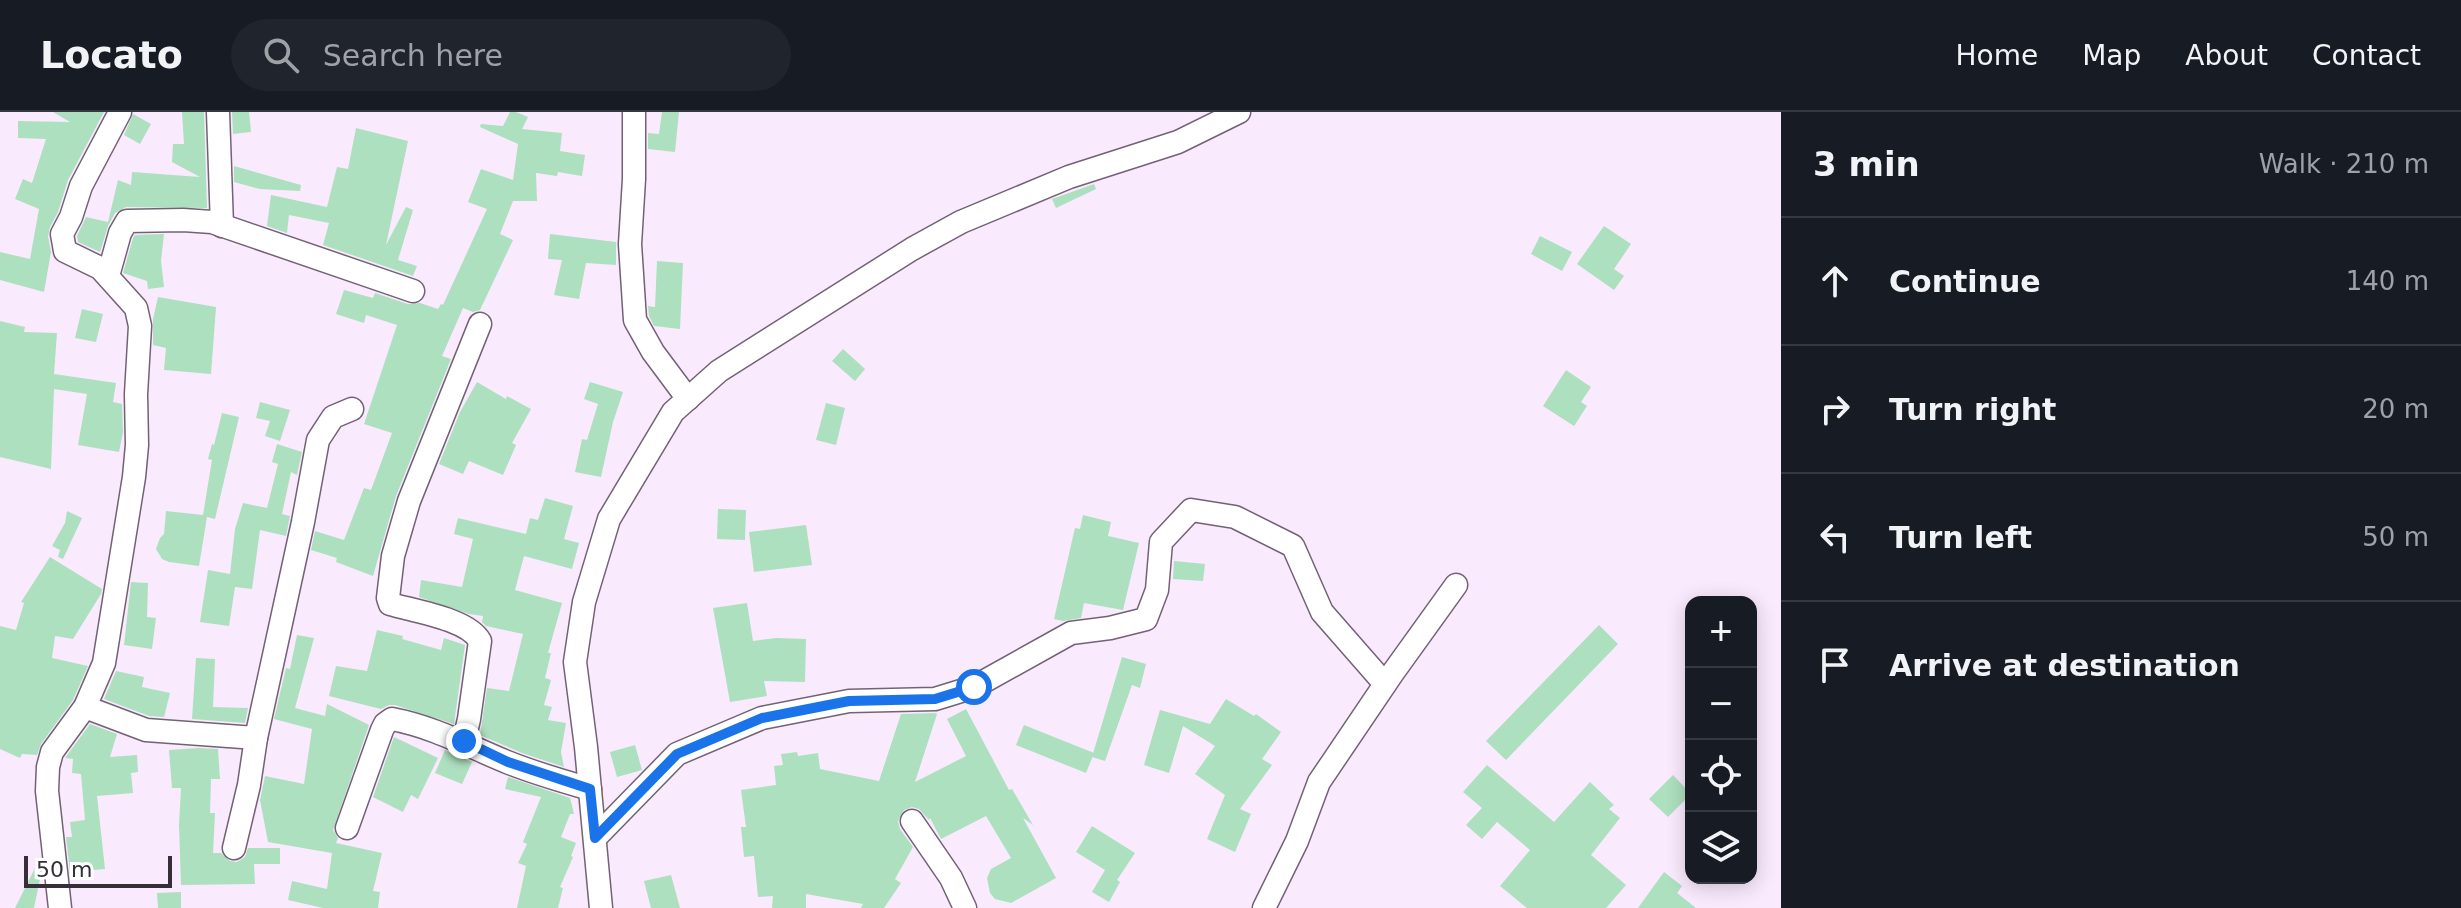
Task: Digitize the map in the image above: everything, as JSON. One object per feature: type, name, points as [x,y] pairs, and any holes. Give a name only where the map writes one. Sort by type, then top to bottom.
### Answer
[{"type":"street","points":[[60,908],[47,791],[48,767],[52,752],[85,707],[104,663],[137,445],[140,326],[136,308],[100,268],[65,251],[62,234],[81,186],[120,112]]},
{"type":"street","points":[[218,112],[222,226]]},
{"type":"street","points":[[634,112],[630,244],[635,320],[653,352],[688,399]]},
{"type":"street","points":[[601,908],[575,662],[584,602],[609,519],[673,412],[719,371],[912,249],[961,222],[1069,177],[1178,142],[1239,112]]},
{"type":"street","points":[[108,276],[120,233],[127,221],[183,220],[212,222],[413,291]]},
{"type":"street","points":[[464,741],[480,641],[476,633],[461,625],[390,604],[388,598],[393,556],[409,501],[480,324]]},
{"type":"street","points":[[234,848],[318,440],[333,417],[352,409]]},
{"type":"street","points":[[595,838],[677,754],[762,718],[849,701],[935,699],[974,687],[1071,633],[1146,619],[1157,590],[1161,542],[1191,510],[1235,517],[1293,546],[1322,612],[1385,684]]},
{"type":"street","points":[[1264,908],[1297,841],[1319,782],[1456,585]]},
{"type":"street","points":[[85,707],[146,730],[256,738]]},
{"type":"street","points":[[347,828],[385,724],[392,719],[420,724],[508,762],[590,789]]},
{"type":"street","points":[[912,821],[951,878],[965,908]]},
{"type":"building","points":[[53,112],[104,112],[68,180],[50,227],[51,252],[44,292],[0,280],[0,252],[30,259],[39,209],[15,199],[23,179],[32,183],[46,139],[18,138],[18,121],[70,122]]},
{"type":"building","points":[[182,112],[204,112],[207,208],[126,207],[115,213],[100,252],[78,242],[77,236],[86,217],[108,222],[118,180],[131,185],[132,172],[200,177],[172,162],[173,144],[184,144]]},
{"type":"building","points":[[232,112],[249,112],[251,132],[233,134]]},
{"type":"building","points":[[510,112],[528,117],[522,129],[562,133],[560,151],[585,155],[582,176],[558,172],[557,176],[536,173],[537,201],[513,201],[500,234],[513,240],[480,310],[473,312],[463,308],[442,356],[451,359],[396,496],[373,576],[336,562],[337,558],[311,550],[315,531],[344,540],[364,488],[371,490],[392,433],[364,424],[397,325],[366,315],[364,323],[336,314],[344,290],[373,298],[375,293],[408,304],[420,303],[438,309],[443,305],[487,209],[468,202],[481,169],[513,180],[518,144],[480,127],[481,124],[503,126]]},
{"type":"building","points":[[662,112],[679,112],[675,152],[648,149],[648,133],[659,134]]},
{"type":"building","points":[[133,114],[151,124],[140,144],[124,135]]},
{"type":"building","points":[[356,128],[408,141],[386,245],[406,207],[413,210],[398,260],[417,266],[413,276],[323,245],[329,223],[289,215],[287,233],[267,226],[271,195],[327,207],[337,167],[348,169]]},
{"type":"building","points":[[234,166],[301,185],[300,191],[260,189],[234,182]]},
{"type":"building","points":[[1094,184],[1096,189],[1056,208],[1052,199]]},
{"type":"building","points":[[1604,226],[1631,244],[1614,269],[1624,276],[1614,290],[1577,264]]},
{"type":"building","points":[[164,234],[161,261],[164,287],[148,289],[147,281],[123,273],[133,238],[135,235]]},
{"type":"building","points":[[550,234],[616,242],[616,265],[586,263],[579,299],[554,295],[562,260],[548,259]]},
{"type":"building","points":[[1540,236],[1572,252],[1562,271],[1531,254]]},
{"type":"building","points":[[657,261],[683,263],[680,329],[654,326],[649,316],[648,306],[655,307]]},
{"type":"building","points":[[158,297],[216,307],[211,374],[164,370],[166,348],[153,345],[153,319]]},
{"type":"building","points":[[82,309],[103,314],[96,342],[75,338]]},
{"type":"building","points":[[0,321],[25,327],[24,332],[57,333],[54,374],[116,383],[113,402],[122,404],[123,432],[119,452],[78,445],[87,394],[54,389],[51,469],[0,457]]},
{"type":"building","points":[[843,349],[865,369],[855,381],[832,361]]},
{"type":"building","points":[[1566,370],[1591,387],[1581,402],[1587,406],[1574,426],[1543,406]]},
{"type":"building","points":[[477,382],[531,409],[512,443],[516,445],[503,475],[469,461],[463,474],[439,464],[460,412]]},
{"type":"building","points":[[590,382],[623,392],[601,477],[575,472],[582,439],[587,440],[598,404],[584,399]]},
{"type":"building","points":[[260,402],[290,410],[280,441],[265,436],[270,421],[256,418]]},
{"type":"building","points":[[826,403],[845,408],[836,445],[816,440]]},
{"type":"building","points":[[222,413],[239,417],[215,519],[207,517],[199,566],[169,562],[162,559],[156,549],[164,534],[166,511],[203,515],[212,460],[208,459]]},
{"type":"building","points":[[277,444],[302,452],[297,475],[291,472],[282,514],[290,516],[286,536],[260,530],[252,589],[235,587],[229,626],[200,622],[208,570],[230,574],[235,529],[243,503],[267,508],[278,464],[272,462]]},
{"type":"building","points":[[545,498],[573,506],[564,539],[579,543],[572,569],[524,556],[515,590],[562,603],[548,653],[551,653],[545,678],[551,680],[544,705],[552,707],[548,720],[566,723],[561,752],[564,767],[480,735],[487,688],[509,691],[523,634],[486,626],[482,622],[483,616],[419,597],[421,580],[462,587],[473,539],[454,534],[458,518],[526,534],[530,518],[538,520]]},
{"type":"building","points":[[718,509],[746,510],[745,540],[717,539]]},
{"type":"building","points":[[67,511],[82,518],[63,559],[58,557],[60,550],[52,546],[65,523]]},
{"type":"building","points":[[1083,515],[1111,522],[1108,536],[1139,543],[1123,610],[1084,603],[1081,618],[1054,619],[1075,528],[1080,529]]},
{"type":"building","points":[[806,525],[812,565],[754,572],[749,532]]},
{"type":"building","points":[[50,557],[102,589],[73,639],[55,636],[52,658],[88,666],[73,700],[41,744],[37,755],[22,754],[20,758],[0,749],[0,626],[16,630],[24,603],[21,602]]},
{"type":"building","points":[[1174,561],[1205,564],[1203,581],[1173,579]]},
{"type":"building","points":[[131,582],[148,583],[147,617],[156,618],[152,649],[124,645]]},
{"type":"building","points":[[747,603],[753,641],[806,639],[805,682],[764,681],[767,696],[730,702],[713,608]]},
{"type":"building","points":[[1599,625],[1618,644],[1506,760],[1486,741]]},
{"type":"building","points":[[377,630],[441,650],[444,638],[465,645],[454,724],[395,705],[381,709],[329,696],[336,666],[367,671]]},
{"type":"building","points":[[297,635],[314,638],[295,708],[325,716],[327,704],[369,725],[333,830],[338,838],[336,843],[382,853],[373,891],[380,892],[378,908],[323,908],[288,900],[292,881],[327,889],[332,853],[268,842],[260,800],[265,776],[304,784],[312,729],[274,719]]},
{"type":"building","points":[[1122,657],[1146,664],[1140,688],[1132,685],[1105,761],[1092,757]]},
{"type":"building","points":[[196,658],[215,659],[213,707],[248,708],[245,723],[192,719]]},
{"type":"building","points":[[116,671],[144,677],[142,687],[170,693],[164,717],[149,716],[104,699]]},
{"type":"building","points":[[1226,699],[1254,716],[1256,714],[1281,732],[1262,759],[1272,765],[1240,809],[1251,814],[1235,852],[1207,839],[1225,795],[1195,774],[1215,746],[1183,726],[1169,773],[1144,765],[1160,710],[1210,724]]},
{"type":"building","points":[[966,709],[1009,790],[1012,789],[1033,825],[1023,818],[1056,878],[1011,903],[995,899],[990,893],[987,878],[991,869],[1011,858],[986,816],[941,839],[930,818],[912,807],[904,810],[898,821],[913,847],[895,879],[901,883],[884,908],[861,908],[863,904],[806,894],[806,908],[772,908],[773,896],[758,897],[754,856],[744,857],[741,827],[746,827],[741,790],[776,785],[774,766],[783,765],[781,754],[797,752],[798,756],[818,753],[820,769],[879,781],[901,714],[935,713],[915,782],[966,756],[947,719]]},
{"type":"building","points":[[90,724],[117,734],[110,757],[137,755],[138,772],[131,773],[133,793],[97,796],[105,869],[70,872],[66,837],[72,837],[70,822],[85,820],[81,774],[72,773],[73,759],[65,758]]},
{"type":"building","points":[[1024,725],[1094,753],[1086,773],[1016,745]]},
{"type":"building","points":[[394,737],[438,758],[418,799],[411,795],[403,812],[373,797]]},
{"type":"building","points":[[635,745],[642,770],[617,777],[610,752]]},
{"type":"building","points":[[218,749],[220,779],[211,779],[210,813],[215,813],[213,853],[221,853],[230,861],[237,862],[245,857],[248,848],[280,848],[280,864],[254,864],[255,884],[181,885],[181,788],[172,788],[169,750]]},
{"type":"building","points":[[445,750],[472,762],[462,784],[435,773]]},
{"type":"building","points":[[1487,765],[1554,822],[1590,782],[1614,805],[1609,809],[1620,818],[1591,855],[1626,885],[1606,908],[1527,908],[1500,886],[1530,850],[1497,822],[1482,839],[1466,825],[1482,808],[1463,792]]},
{"type":"building","points":[[1673,775],[1685,788],[1685,800],[1668,817],[1649,799]]},
{"type":"building","points":[[508,777],[570,798],[574,814],[570,814],[561,837],[576,843],[560,887],[563,888],[558,908],[517,908],[526,866],[518,863],[541,797],[505,789]]},
{"type":"building","points":[[1092,826],[1135,853],[1117,880],[1120,882],[1109,902],[1092,892],[1105,870],[1076,852]]},
{"type":"building","points":[[37,864],[42,869],[34,908],[15,908]]},
{"type":"building","points":[[1664,872],[1682,886],[1677,893],[1696,908],[1638,908]]},
{"type":"building","points":[[671,875],[680,908],[651,908],[644,881]]},
{"type":"building","points":[[181,892],[181,908],[158,908],[157,893]]},
{"type":"route","points":[[464,741],[508,762],[590,789],[595,838],[677,754],[762,718],[849,701],[935,699],[974,687]]}]
